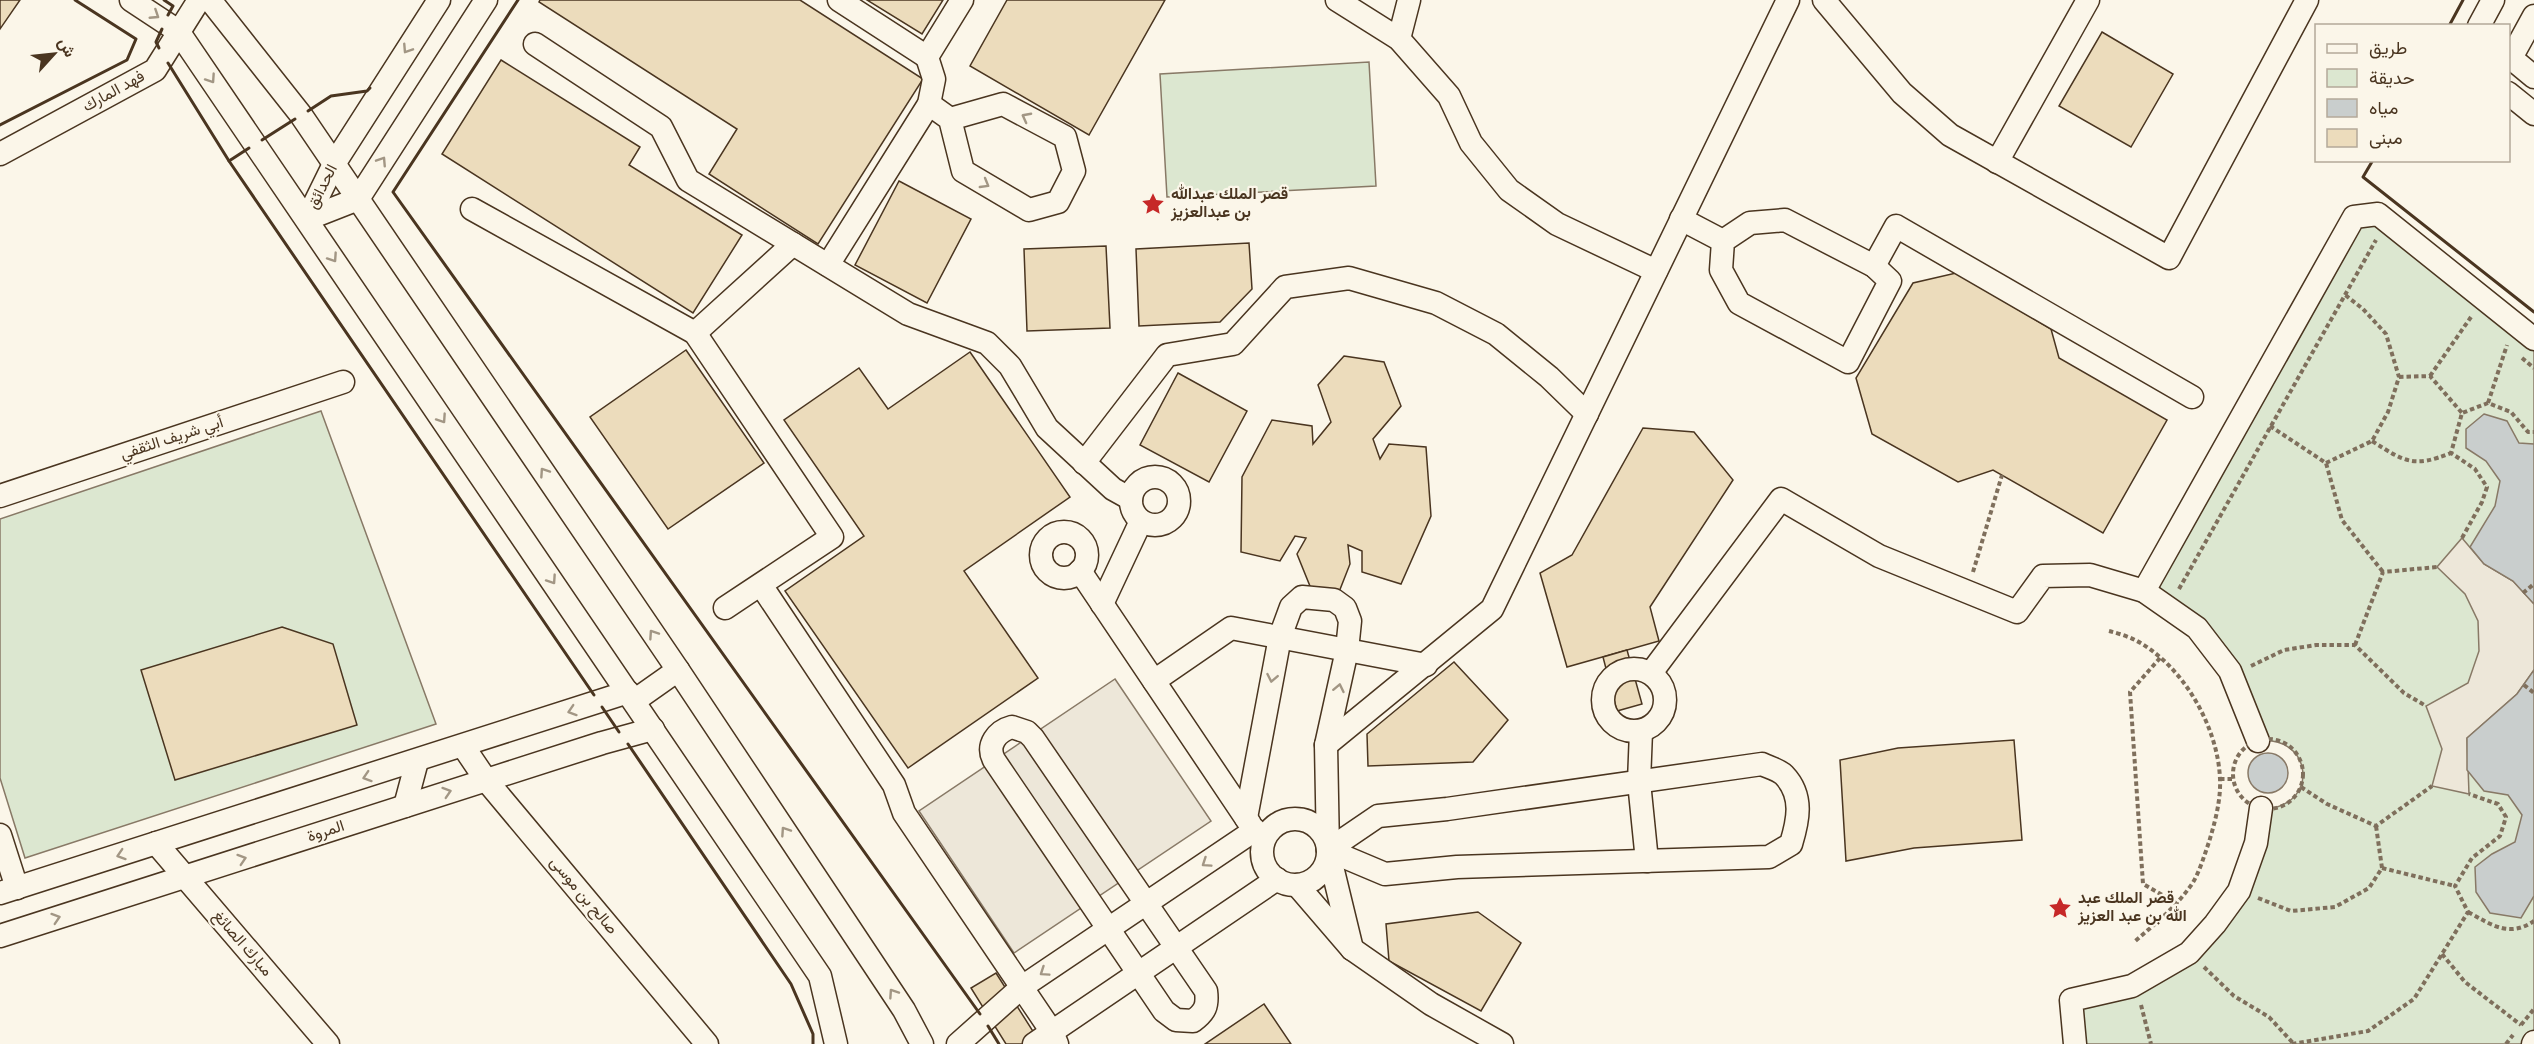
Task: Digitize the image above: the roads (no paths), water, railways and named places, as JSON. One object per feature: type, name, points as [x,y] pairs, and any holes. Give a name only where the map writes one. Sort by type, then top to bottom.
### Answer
[{"type":"street","points":[[131,0],[178,31],[820,975],[836,1044]]},
{"type":"street","name":"فهد المارك","points":[[0,154],[155,70],[199,0]]},
{"type":"street","points":[[210,0],[301,115],[678,670],[904,1010],[922,1044]]},
{"type":"street","name":"الحدائق","points":[[307,219],[334,164],[439,0]]},
{"type":"street","points":[[358,199],[486,0]]},
{"type":"street","points":[[828,266],[929,104],[934,79],[927,57],[839,0]]},
{"type":"street","points":[[927,57],[962,0]]},
{"type":"street","points":[[1337,0],[1399,39],[1449,96],[1471,143],[1509,190],[1557,224],[1656,271]]},
{"type":"street","points":[[1399,39],[1408,0]]},
{"type":"street","points":[[1326,745],[1492,609],[1788,0]]},
{"type":"street","points":[[1824,0],[1902,93],[1950,135],[2169,258],[2307,0]]},
{"type":"street","points":[[1997,162],[2088,0]]},
{"type":"street","points":[[2480,24],[2493,0]]},
{"type":"street","points":[[2534,16],[2511,58],[2534,76]]},
{"type":"street","points":[[535,44],[661,128],[688,180],[908,314],[987,344],[1010,366],[1047,428],[1113,489],[1131,499]]},
{"type":"street","points":[[2510,95],[2534,114]]},
{"type":"street","points":[[929,104],[950,119],[963,171],[1029,210],[1058,202],[1074,171],[1065,137],[1003,104],[950,119]]},
{"type":"street","name":"الحدائق","points":[[307,219],[358,199]]},
{"type":"street","points":[[472,209],[695,333],[832,537],[725,608]]},
{"type":"street","points":[[2144,591],[2354,217],[2378,214],[2534,339]]},
{"type":"street","points":[[1682,219],[1723,241]]},
{"type":"street","points":[[1785,220],[1874,266],[1890,281],[1848,362],[1739,303],[1721,270],[1723,241],[1750,223],[1785,220]]},
{"type":"street","points":[[1874,266],[1896,226],[2192,397]]},
{"type":"street","points":[[695,333],[793,244]]},
{"type":"street","points":[[1084,463],[1167,356],[1233,344],[1285,287],[1349,278],[1436,303],[1496,334],[1549,377],[1587,414]]},
{"type":"street","name":"أبي شريف الثقفي","points":[[0,496],[343,382]]},
{"type":"street","points":[[1153,477],[1169,482],[1178,494],[1179,508],[1170,521],[1156,526],[1141,521],[1135,515],[1131,499],[1138,484],[1153,477]]},
{"type":"street","points":[[1651,673],[1781,499],[1879,556],[2018,612],[2043,576],[2090,575],[2144,591],[2197,628],[2230,671],[2264,736]]},
{"type":"street","points":[[1102,604],[1141,521]]},
{"type":"street","points":[[1080,571],[1255,829],[1269,871],[1287,882],[1352,948],[1431,1004],[1502,1044]]},
{"type":"street","points":[[761,585],[894,785],[904,813],[1022,987],[1048,1040],[1177,947],[1287,882],[1316,878],[1327,861],[1326,745],[1347,650],[1350,621],[1345,608],[1334,600],[1302,597],[1295,601],[1287,615],[1280,637],[1255,829]]},
{"type":"street","points":[[1154,681],[1231,628],[1426,665]]},
{"type":"street","points":[[1641,669],[1651,673],[1659,680],[1666,700],[1659,720],[1651,727],[1631,732],[1612,723],[1603,705],[1606,686],[1620,671],[1641,669]]},
{"type":"street","points":[[0,835],[9,890],[463,746],[631,697],[678,670]]},
{"type":"street","points":[[1012,727],[1027,732],[1033,738],[1147,903],[1206,991],[1207,1006],[1203,1014],[1193,1021],[1176,1020],[1169,1016],[1108,929],[994,760],[991,748],[998,734],[1012,727]]},
{"type":"street","name":"المروة","points":[[0,936],[602,743],[653,729]]},
{"type":"street","points":[[1641,731],[1639,782],[1647,861]]},
{"type":"street","name":"صالح بن موسى","points":[[463,746],[486,780],[707,1044]]},
{"type":"street","points":[[405,806],[417,761]]},
{"type":"street","points":[[1762,764],[1784,774],[1796,796],[1799,818],[1791,844],[1768,857],[1457,867],[1385,874],[1328,850],[1378,816],[1447,809],[1762,764]]},
{"type":"street","points":[[2075,1044],[2072,1000],[2132,987],[2189,953],[2215,924],[2239,891],[2256,843],[2261,808]]},
{"type":"street","points":[[958,1044],[1022,987],[1255,829],[1271,829],[1281,822],[1292,819],[1303,820],[1321,831],[1328,850],[1352,948]]},
{"type":"street","name":"مبارك الصائغ","points":[[156,843],[328,1044]]},
{"type":"water","points":[[2484,414],[2507,421],[2519,443],[2534,444],[2534,604],[2513,581],[2484,564],[2470,547],[2495,506],[2500,481],[2486,461],[2466,448],[2466,429]]},
{"type":"water","points":[[2534,670],[2534,896],[2521,918],[2490,913],[2476,892],[2475,867],[2492,854],[2515,842],[2522,815],[2508,795],[2484,791],[2467,770],[2467,738],[2517,694]]},
{"type":"water","points":[[2268,753],[2282,759],[2288,773],[2282,787],[2268,793],[2254,787],[2248,773],[2254,759]]},
{"type":"place","name":"قصر الملك عبدالله بن عبدالعزيز","points":[[1153,204]]},
{"type":"place","name":"قصر الملك عبد الله بن عبد العزيز","points":[[2060,908]]}]
